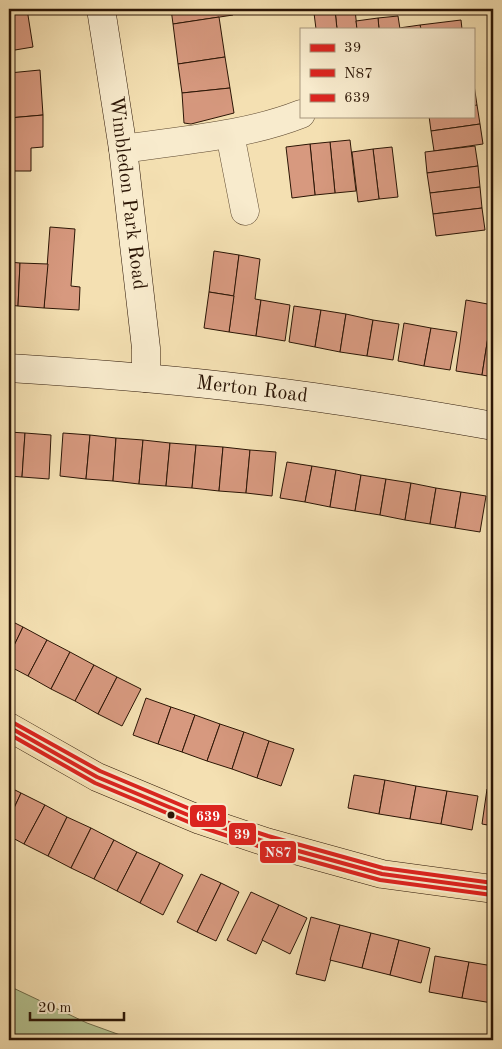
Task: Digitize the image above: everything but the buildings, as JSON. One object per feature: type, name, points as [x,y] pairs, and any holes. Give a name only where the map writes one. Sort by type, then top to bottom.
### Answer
[{"type":"main road","points":[[9,727],[97,778],[200,820],[256,839],[382,874],[493,889]]},
{"type":"street","name":"Wimbledon Park Road","points":[[102,9],[123,149],[146,348],[146,378]]},
{"type":"street","points":[[123,149],[230,134],[300,114]]},
{"type":"street","points":[[230,134],[245,211]]},
{"type":"street","name":"Merton Road","points":[[9,368],[146,378],[252,389],[493,426]]},
{"type":"green space","points":[[9,986],[87,1023],[134,1040],[9,1040]]},
{"type":"transit line","name":"639","points":[[12,722],[100,771],[202,814],[268,836],[383,868],[493,883]]},
{"type":"transit line","name":"39","points":[[9,727],[97,777],[200,820],[266,842],[382,874],[493,889]]},
{"type":"transit line","name":"N87","points":[[9,734],[95,783],[198,826],[264,848],[380,880],[492,895]]}]
